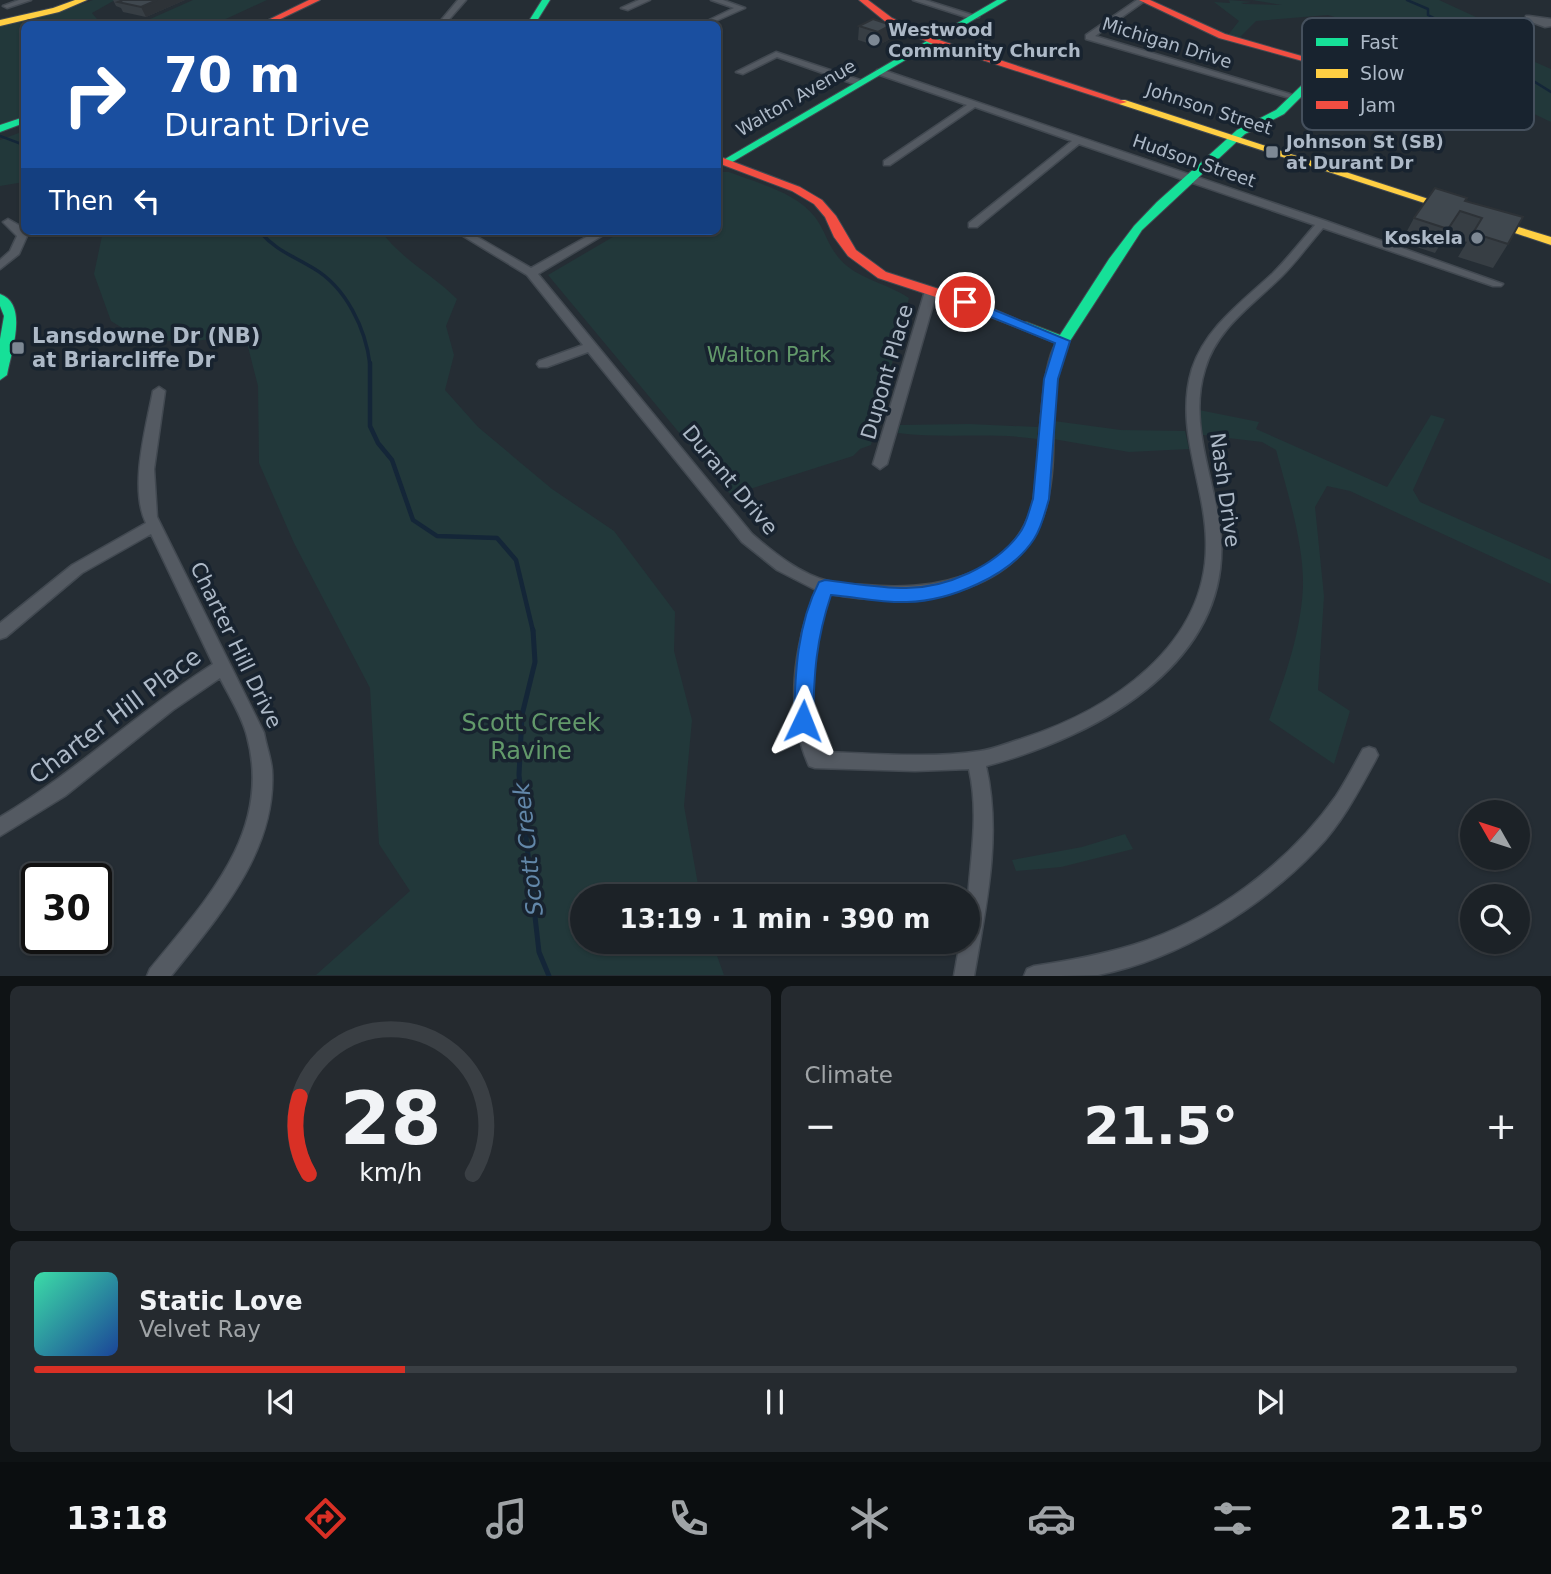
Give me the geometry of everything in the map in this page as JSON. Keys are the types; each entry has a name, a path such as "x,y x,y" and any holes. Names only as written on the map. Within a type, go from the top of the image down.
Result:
{"street":[{"path":"7,6 27,0"},
{"path":"0,23 49,12 83,0"},
{"path":"270,21 316,0"},
{"path":"444,21 462,0"},
{"path":"533,21 545,0"},
{"path":"625,8 646,0"},
{"path":"711,21 741,8 715,0"},
{"name":"Johnson Street","path":"863,0 889,20 936,39 1474,211 1551,232"},
{"name":"Johnson Street","path":"876,0 900,19 936,39"},
{"path":"917,0 975,17"},
{"name":"Walton Avenue","path":"721,161 1003,0"},
{"path":"1143,0 1159,5 1194,26 1213,33 1302,58"},
{"name":"Michigan Drive","path":"1143,0 1089,37 1296,97"},
{"path":"740,72 776,54 860,83"},
{"name":"Hudson Street","path":"880,72 1497,284"},
{"name":"Durant Drive","path":"467,235 531,273 747,538 773,560 825,587 886,594 930,593 978,577 1002,564 1027,536 1041,499 1051,379 1063,341 1095,288 1138,228 1237,135 1274,116 1302,91"},
{"path":"887,163 974,104"},
{"path":"0,128 21,121"},
{"path":"973,225 1072,147 1077,139"},
{"path":"721,162 808,196 830,216 840,237 860,261 898,282 931,291 1063,341"},
{"name":"Johnson Street","path":"1474,211 1551,241"},
{"path":"8,222 21,234"},
{"name":"Nash Drive","path":"825,587 810,633 805,672 803,721 815,760 976,760 1054,738 1083,725 1133,694 1159,670 1181,642 1208,591 1214,566 1210,507 1193,405 1198,368 1212,343 1244,303 1280,273 1322,223"},
{"path":"0,266 15,251 21,235"},
{"path":"531,273 598,235"},
{"name":"Dupont Place","path":"880,464 931,291"},
{"path":"0,298 8,307 11,316 0,374"},
{"path":"543,364 593,346"},
{"name":"Charter Hill Drive","path":"157,975 231,881 248,850 262,806 264,780 262,754 224,666 153,526 146,496 159,391"},
{"path":"0,632 76,569 153,526"},
{"name":"Charter Hill Place","path":"0,827 80,776 183,692 224,666"},
{"path":"1034,975 1098,966 1141,953 1198,927 1247,896 1283,870 1310,843 1357,780 1369,755"},
{"path":"964,975 979,880 984,809 976,760"}],"green space":[{"path":"93,0 115,0 92,13 99,21 21,21 21,117 0,124 0,25 47,16"},
{"path":"193,0 267,0 222,21 142,21"},
{"path":"1229,0 1252,2 1241,3 1244,4 1282,5 1252,0 1439,0 1478,18 1338,18 1328,15 1256,21 1239,38 1228,35 1239,21 1214,2 1230,3"},
{"path":"1534,62 1551,69 1551,122 1534,114"},
{"path":"21,132 21,182 0,186 0,140"},
{"name":"Walton Park","path":"729,172 764,184 797,201 815,217 832,248 847,266 909,298 871,445 860,449 853,456 731,495 548,275 616,235 721,235 721,173"},
{"name":"Scott Creek Ravine","path":"102,235 384,235 408,259 457,299 446,326 454,355 445,390 478,427 552,489 614,531 675,612 674,651 692,720 684,806 698,884 570,884 570,954 716,954 724,975 316,975 410,891 379,844 370,688 294,543 259,463 258,386 245,335 186,342 140,339 111,321 94,274"},
{"path":"1199,410 1259,422 1256,429 1387,487 1431,415 1445,419 1413,490 1420,502 1551,560 1551,584 1350,491 1327,486 1315,507 1324,596 1318,690 1350,711 1334,764 1269,720 1296,638 1303,586 1298,535 1276,450 1262,442 1203,435"},
{"path":"1054,421 1121,430 1185,431 1189,449 1129,452 1053,439"},
{"path":"900,425 1038,427 1037,439 898,433"},
{"path":"1125,834 1133,849 1061,867 1016,871 1012,860 1082,847"}],"building":[{"path":"157,0 141,7 118,2"},
{"path":"873,19 891,25 878,32 859,26"},
{"path":"1435,188 1467,198 1465,201 1523,217 1508,244 1473,233 1482,218 1460,211 1448,229 1414,218"}],"waterway":[{"path":"1407,0 1428,9 1428,15 1434,18"},
{"path":"1534,81 1551,92"},
{"name":"Scott Creek","path":"0,136 21,144"},
{"name":"Scott Creek","path":"263,235 278,248 325,276 335,286 359,323 370,365"},
{"name":"Scott Creek","path":"370,365 370,426 378,443 392,460 413,520 437,536 497,538 516,560 533,631"},
{"name":"Scott Creek","path":"533,630 535,662 522,715 519,775 539,952 549,976"}],"traffic: fast":[{"path":"533,21 546,0"},
{"path":"725,162 1003,0"},
{"path":"1026,326 1063,341 1138,228 1241,132 1280,112 1302,90"},
{"path":"0,129 21,121"},
{"path":"0,298 8,307 11,316 0,375"}],"traffic: slow":[{"path":"0,23 56,10 83,0"},
{"path":"1122,102 1450,208"},
{"path":"1492,222 1551,241"}],"traffic: jam":[{"path":"270,21 316,0"},
{"path":"863,0 889,20 933,41 1122,102"},
{"path":"1143,0 1222,36 1302,58"},
{"path":"721,160 796,189 818,202 830,216 840,237 852,253 882,275 965,302 1026,326"}],"place":[{"name":"Westwood Community Church","path":"874,40"},
{"name":"Johnson St (SB) at Durant Dr","path":"1272,152"},
{"name":"Koskela","path":"1477,238"},
{"name":"Lansdowne Dr (NB) at Briarcliffe Dr","path":"18,348"}],"route":[{"path":"803,721 810,633 825,587 908,595 930,593 955,586 1002,564 1027,536 1035,518 1041,499 1051,379 1063,341 1047,337 965,302"}]}
